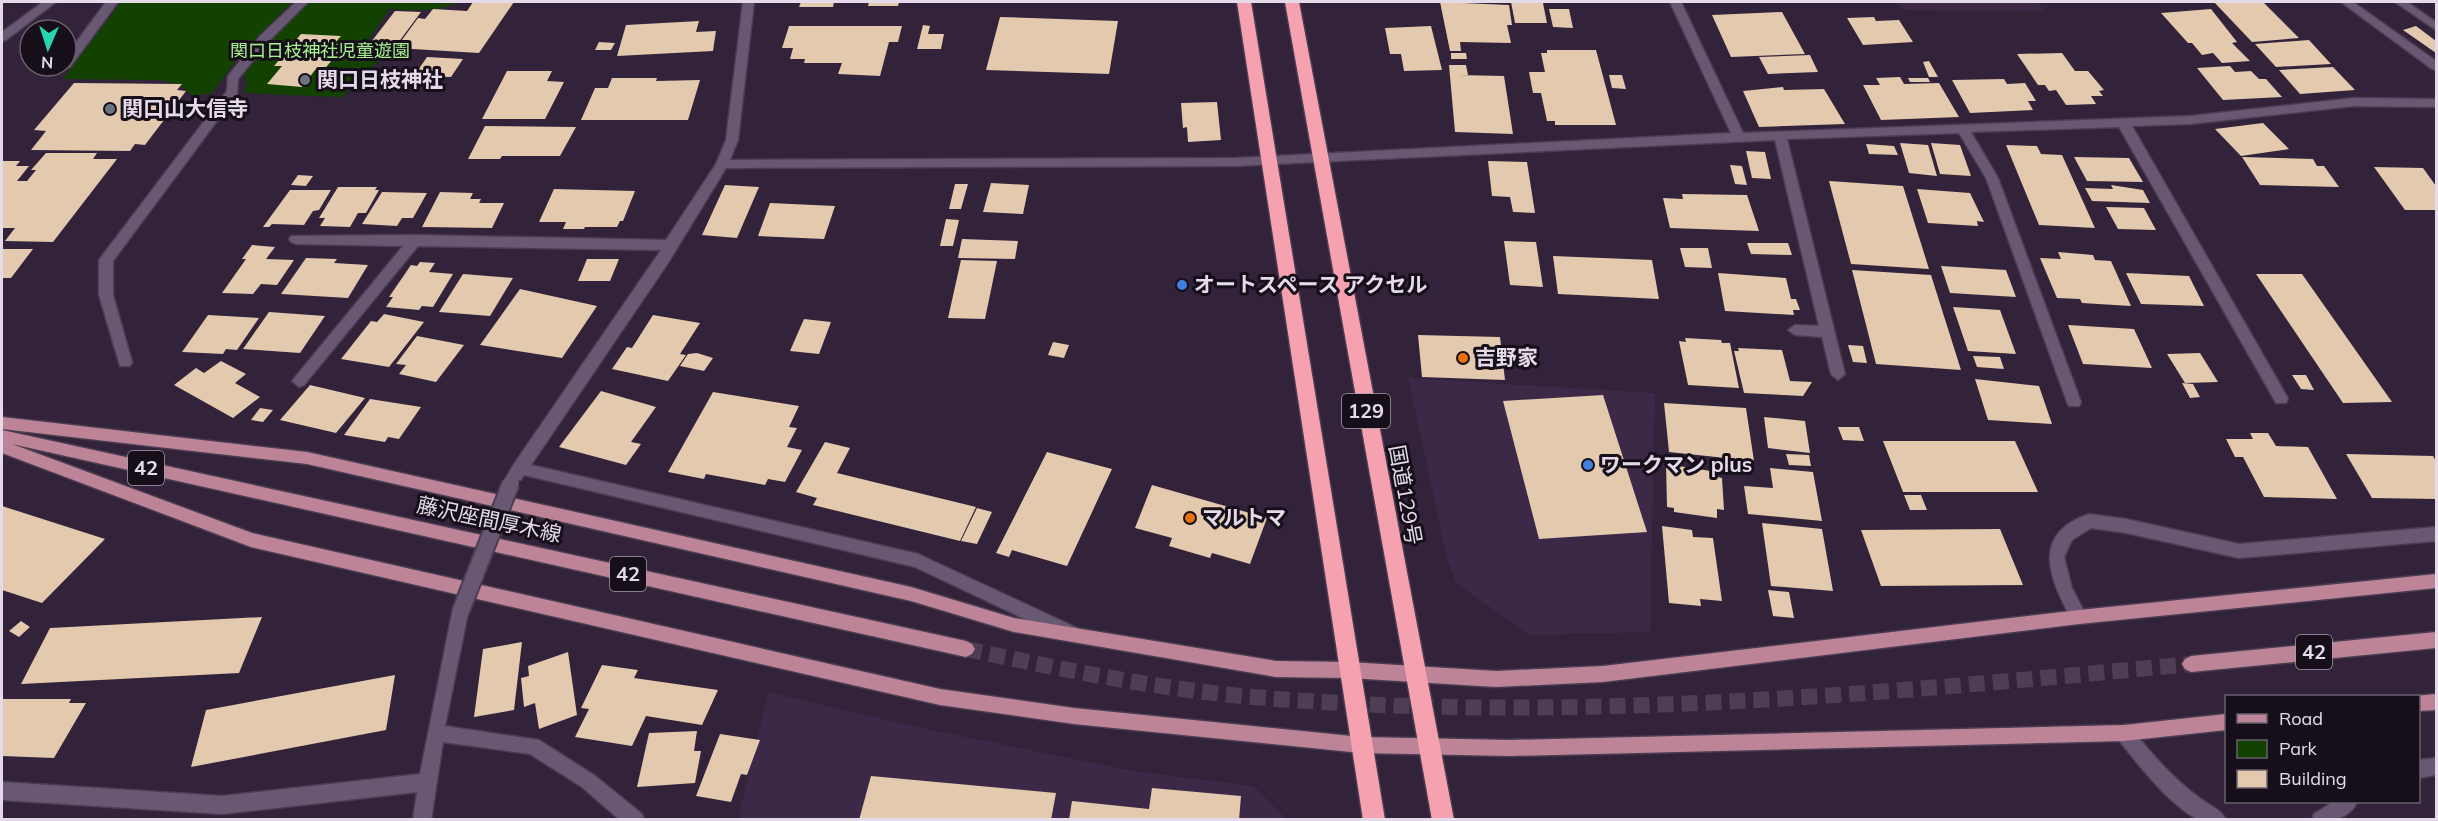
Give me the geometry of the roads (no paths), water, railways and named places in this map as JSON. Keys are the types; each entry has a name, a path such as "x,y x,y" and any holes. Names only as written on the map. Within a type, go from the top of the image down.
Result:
{"highway":[{"name":"129","path":"1245,2 1374,819"},
{"name":"国道129号","path":"1292,2 1443,819"}],"main road":[{"path":"2,423 307,458 910,594 1014,626 1265,668 1496,678 1603,674 2079,617 2436,581"},
{"name":"藤沢座間厚木線","path":"2,436 966,649"},
{"path":"2,447 251,540 940,698 1074,716 1361,745 1509,748 2124,733 2225,722"},
{"name":"42","path":"2191,664 2436,640"},
{"path":"2420,703 2436,702"}],"street":[{"path":"2,38 50,2"},
{"path":"78,48 112,2"},
{"path":"125,362 106,295 106,260 232,91 232,79 264,39 302,2"},
{"path":"422,819 435,733 460,613 511,483 519,468 663,260 670,245 722,164 732,140 748,2"},
{"path":"1675,2 1739,136"},
{"path":"2346,2 2436,66"},
{"path":"2400,2 2436,27"},
{"path":"722,164 1236,162 1739,136 2190,120 2354,102 2436,103"},
{"path":"2123,122 2281,399"},
{"path":"1962,128 1992,178 2074,402"},
{"path":"1780,135 1838,374"},
{"path":"296,239 670,245"},
{"path":"300,381 415,240"},
{"path":"1795,330 1828,332"},
{"path":"519,468 918,561 1080,637"},
{"path":"2079,617 2064,589 2056,557 2066,535 2089,521 2126,526 2239,551 2436,534"},
{"path":"435,733 532,746 588,781 635,819"},
{"path":"2124,733 2149,766 2189,804 2217,819"},
{"path":"2420,769 2436,767"},
{"path":"2,790 222,805 428,782"},
{"path":"2321,819 2345,803"}],"tunnel":[{"path":"966,649 1109,678 1181,689 1253,697 1370,705 1488,707 1605,706 1840,695 2191,664"}],"place":[{"name":"関口日枝神社","path":"305,80"},
{"name":"関口山大信寺","path":"110,109"},
{"name":"オートスペース アクセル","path":"1182,285"},
{"name":"吉野家","path":"1463,358"},
{"name":"ワークマン plus","path":"1588,465"},
{"name":"マルトマ","path":"1190,518"}],"park label":[{"name":"関口日枝神社児童遊園","path":"320,51"}]}
